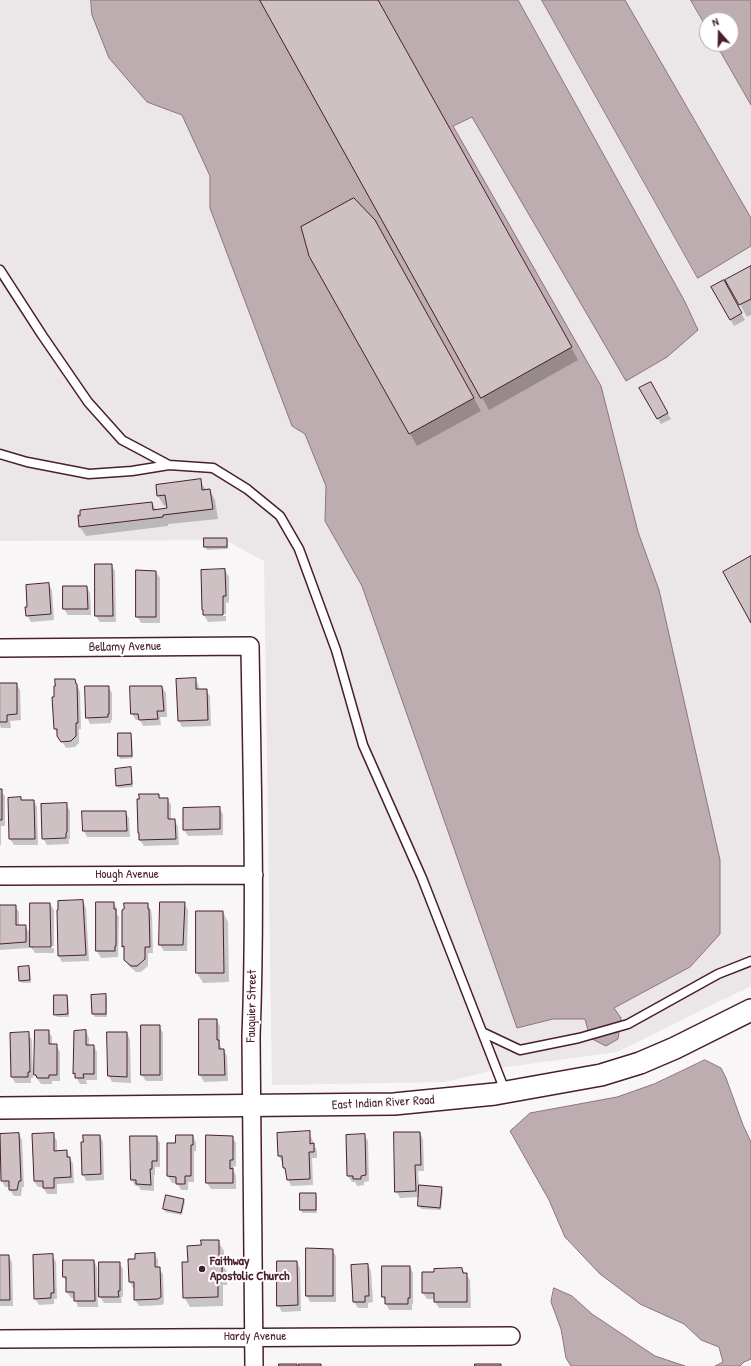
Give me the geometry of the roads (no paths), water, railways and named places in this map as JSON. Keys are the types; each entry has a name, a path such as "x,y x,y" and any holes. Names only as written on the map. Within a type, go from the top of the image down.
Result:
{"street":[{"name":"Bellamy Avenue","path":"0,648 250,646"},
{"name":"Fauquier Street","path":"250,646 254,875 251,1037 254,1366"},
{"name":"Hough Avenue","path":"0,876 254,875"},
{"name":"East Indian River Road","path":"0,1108 394,1104 506,1092 601,1075 640,1063 675,1048 751,1010"},
{"name":"Hardy Avenue","path":"0,1339 511,1336"}],"lane":[{"path":"0,270 88,402 122,440 169,465"},
{"path":"0,454 27,462 89,474 132,471 169,465 213,468 247,489 280,516 299,549 336,650 363,745 422,878 506,1092"},
{"path":"482,1032 520,1050 579,1038 628,1024 718,974 751,961"}],"place":[{"name":"Faithway Apostolic Church","path":"202,1269"}]}
